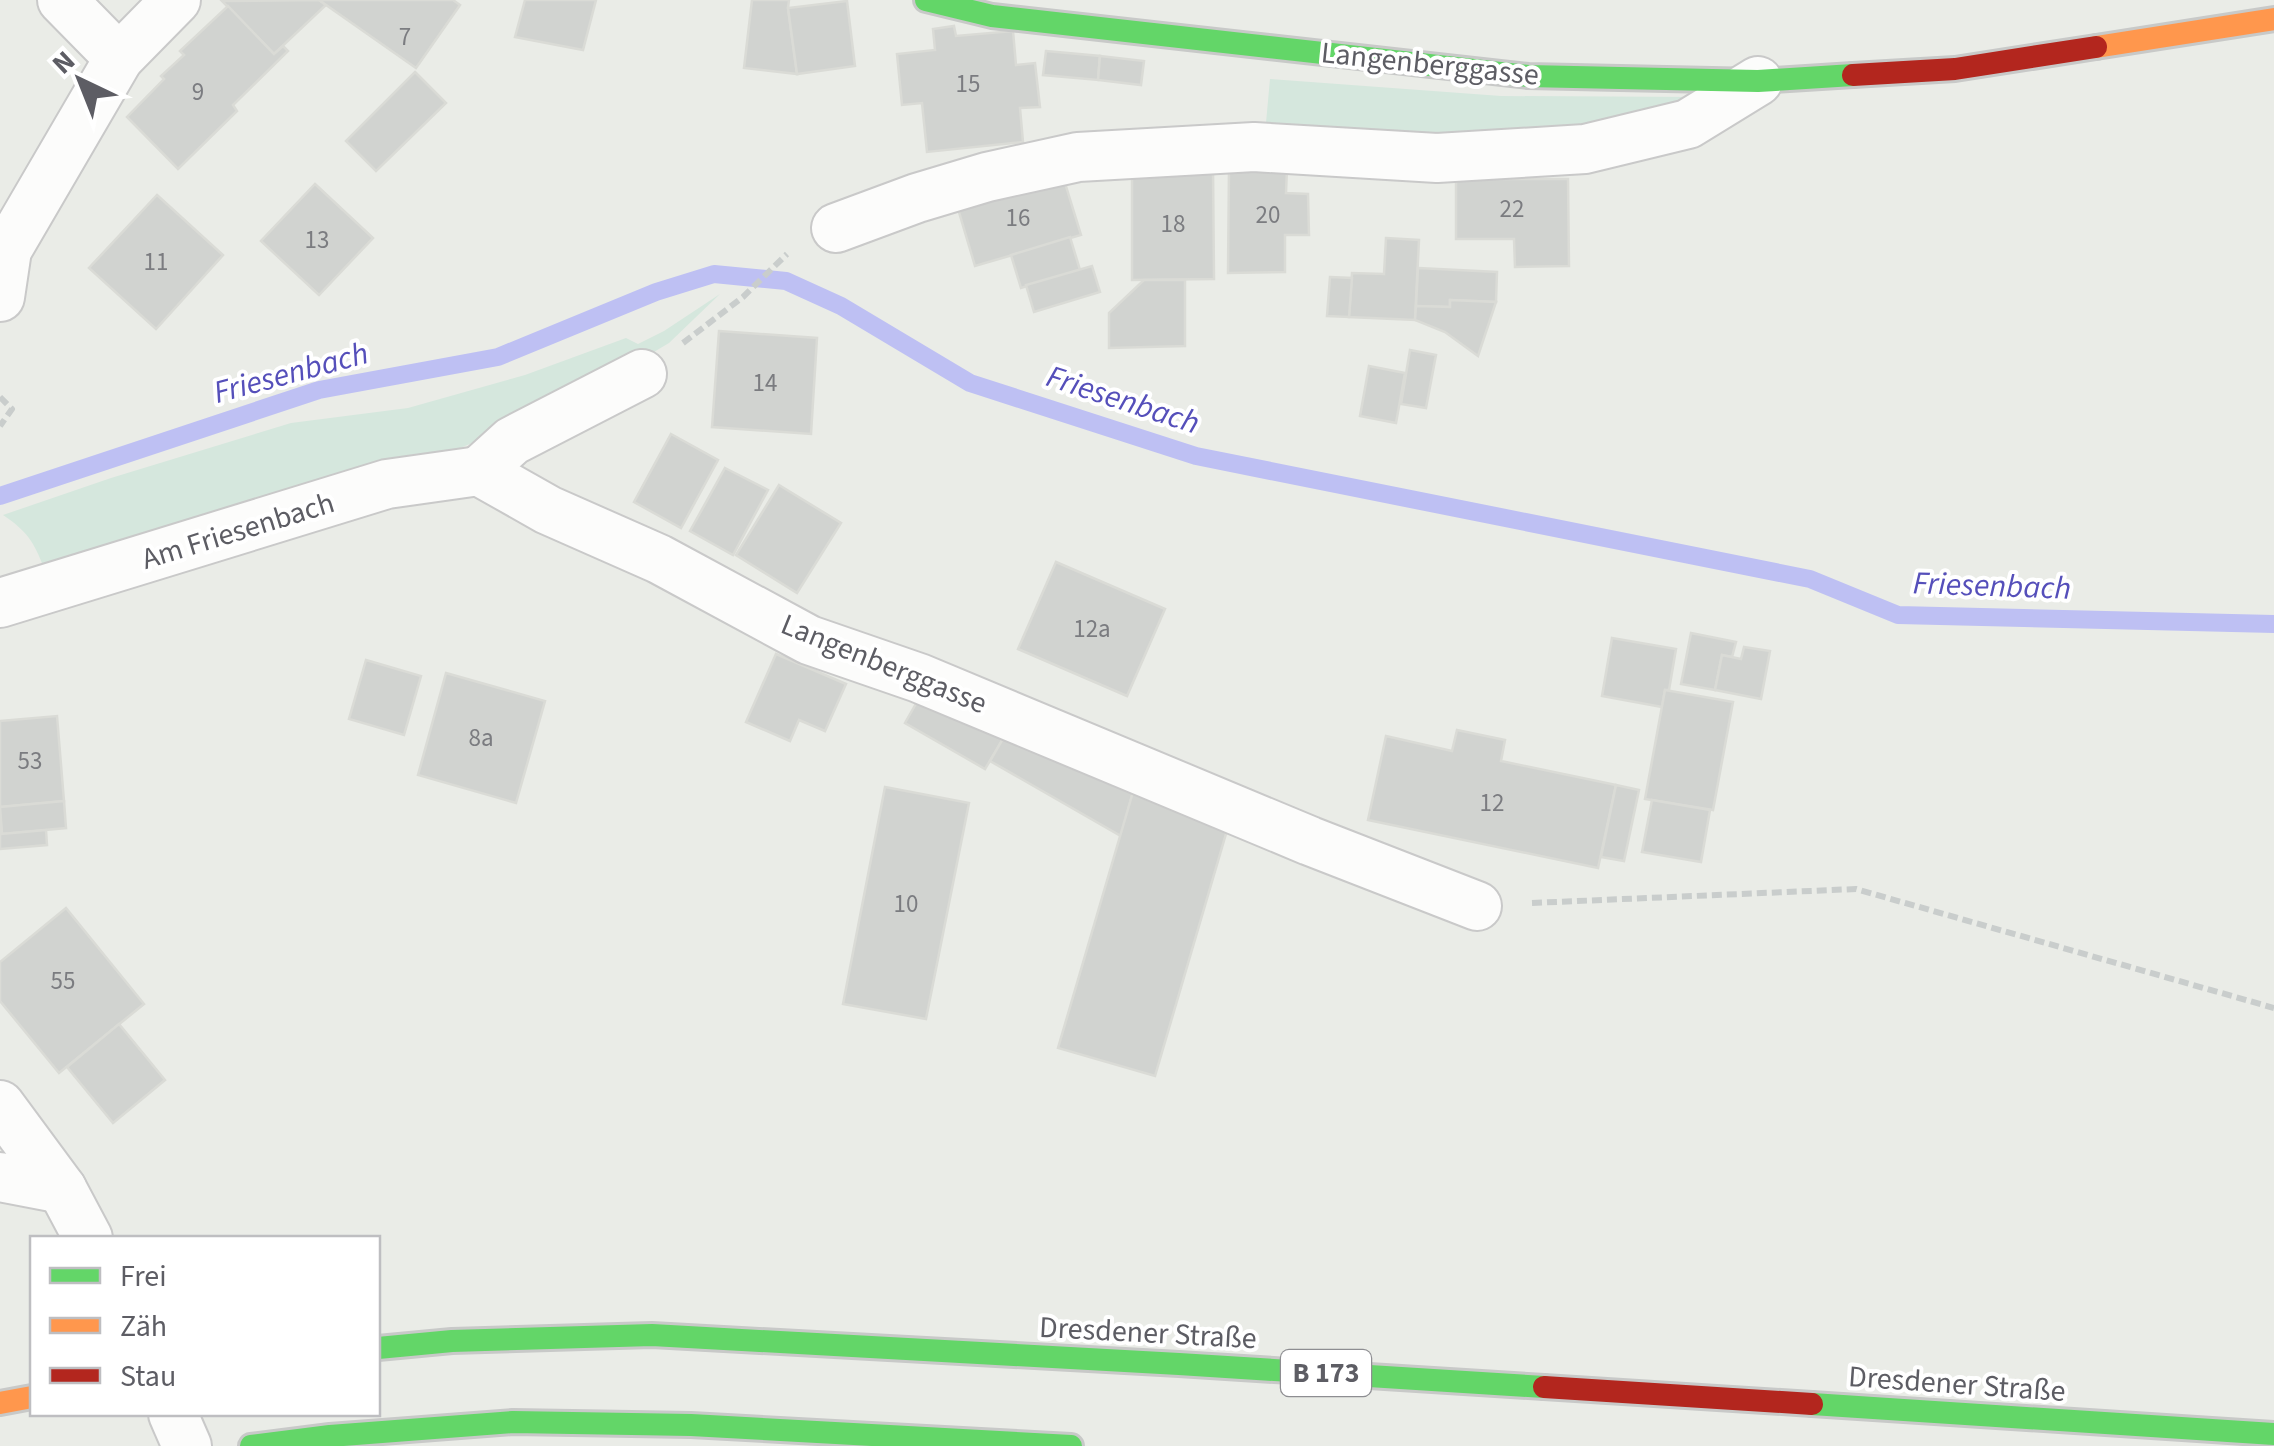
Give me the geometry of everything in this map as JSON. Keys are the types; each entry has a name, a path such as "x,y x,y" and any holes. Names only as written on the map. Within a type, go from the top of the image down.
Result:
{"main road":[{"name":"Langenberggasse","path":"926,0 992,16 1528,76 1758,82 1955,69 2274,18"},
{"name":"Dresdener Straße","path":"380,1348 452,1341 652,1336 1180,1364 2274,1434"},
{"path":"0,1403 30,1397"},
{"path":"251,1446 513,1422 691,1425 1071,1446"}],"street":[{"path":"62,0 118,58"},
{"path":"0,297 7,250 118,58 176,0"},
{"name":"Langenberggasse","path":"816,237 916,198 1078,156 1254,147 1437,158 1585,149 1688,124 1758,82"},
{"path":"479,471 512,442 642,374"},
{"name":"Langenberggasse","path":"479,471 548,510 659,558 809,640 938,685 1476,906"},
{"name":"Am Friesenbach","path":"0,604 387,484 479,471"},
{"path":"0,1105 62,1189 87,1236"},
{"path":"0,1177 62,1189"},
{"path":"175,1416 187,1446"}],"path":[{"path":"642,374 816,237"},
{"path":"0,398 12,409 0,426"},
{"path":"1476,906 1856,889 2274,1008"}],"green space":[{"path":"1270,79 1501,96 1699,97 1547,139 1265,134"},
{"path":"720,294 669,343 637,362 533,418 443,455 44,568 29,538 3,515 291,423 408,408 525,375 626,338 638,344"}],"building":[{"path":"319,0 326,5 274,54 222,1"},
{"path":"319,0 453,0 460,5 416,68"},
{"path":"525,0 596,0 583,50 515,37"},
{"path":"752,0 789,0 797,74 744,68"},
{"path":"847,1 855,66 797,74 788,8"},
{"path":"228,6 274,54 283,46 288,51 233,105 237,111 178,169 127,117 184,55 180,51"},
{"path":"954,26 956,36 1013,31 1016,65 1035,63 1040,107 1020,108 1023,142 927,152 922,103 902,105 897,54 935,50 933,29"},
{"path":"1046,51 1100,56 1098,80 1043,75"},
{"path":"1100,56 1144,61 1141,85 1098,80"},
{"path":"415,72 446,103 376,171 346,141"},
{"path":"1213,168 1214,279 1132,280 1132,169"},
{"path":"1229,168 1287,168 1286,193 1308,194 1309,235 1285,235 1285,272 1228,273"},
{"path":"1061,170 1081,235 975,266 956,202"},
{"path":"1456,179 1568,179 1569,266 1515,267 1514,239 1456,239"},
{"path":"315,184 373,238 319,295 261,241"},
{"path":"157,195 223,255 156,329 89,268"},
{"path":"1070,237 1080,270 1021,288 1011,255"},
{"path":"1386,238 1419,240 1415,320 1349,317 1352,273 1384,274"},
{"path":"1092,266 1100,292 1034,312 1026,285"},
{"path":"1418,268 1497,272 1496,302 1450,300 1450,307 1416,306"},
{"path":"1330,277 1352,278 1349,317 1327,316"},
{"path":"1144,280 1185,280 1185,346 1109,348 1109,313"},
{"path":"1450,300 1496,302 1478,356 1445,332 1415,320 1416,306 1450,307"},
{"path":"719,331 817,338 811,434 712,427"},
{"path":"1410,350 1436,355 1426,408 1401,404"},
{"path":"1369,366 1405,373 1396,423 1360,416"},
{"path":"671,434 718,460 681,528 634,502"},
{"path":"725,468 768,490 733,555 690,531"},
{"path":"779,485 841,523 797,593 736,555"},
{"path":"1056,562 1165,609 1127,696 1018,649"},
{"path":"1691,633 1736,642 1732,657 1722,655 1715,690 1681,684"},
{"path":"1612,638 1676,649 1662,707 1602,696"},
{"path":"1744,647 1770,651 1761,699 1715,690 1722,655 1741,659"},
{"path":"776,654 846,684 825,731 799,720 790,741 746,722"},
{"path":"366,660 421,676 404,735 349,719"},
{"path":"446,673 545,701 516,803 418,775"},
{"path":"925,688 1006,734 985,769 905,723"},
{"path":"1665,690 1733,702 1713,810 1645,799"},
{"path":"57,716 64,801 0,807 0,721"},
{"path":"1012,723 1133,792 1121,836 990,761"},
{"path":"1457,730 1505,740 1501,761 1616,785 1598,868 1368,820 1386,736 1452,751"},
{"path":"1616,785 1639,790 1624,861 1601,857"},
{"path":"885,787 969,803 926,1019 843,1004"},
{"path":"1133,792 1230,820 1155,1076 1058,1048"},
{"path":"1652,800 1710,810 1701,862 1642,852"},
{"path":"64,801 66,828 2,834 0,807"},
{"path":"0,816 2,834 46,830 47,845 0,849"},
{"path":"66,908 144,1004 59,1073 0,1001 0,962"},
{"path":"119,1024 165,1080 113,1123 67,1067"}],"waterway":[{"name":"Friesenbach","path":"0,496 319,390 498,357 656,292 714,274 786,281 841,306 970,383 1196,456 1810,579 1898,615 2274,624"}],"traffic: fast":[{"path":"926,0 992,16 1528,76 1758,81 1853,75"},
{"path":"380,1348 452,1341 652,1335 1544,1387"},
{"path":"1812,1404 2274,1434"},
{"path":"251,1446 513,1422 691,1425 1071,1446"}],"traffic: slow":[{"path":"2096,47 2274,19"},
{"path":"0,1403 30,1397"}],"traffic: jam":[{"path":"1853,75 1955,69 2096,47"},
{"path":"1544,1387 1812,1404"}]}
